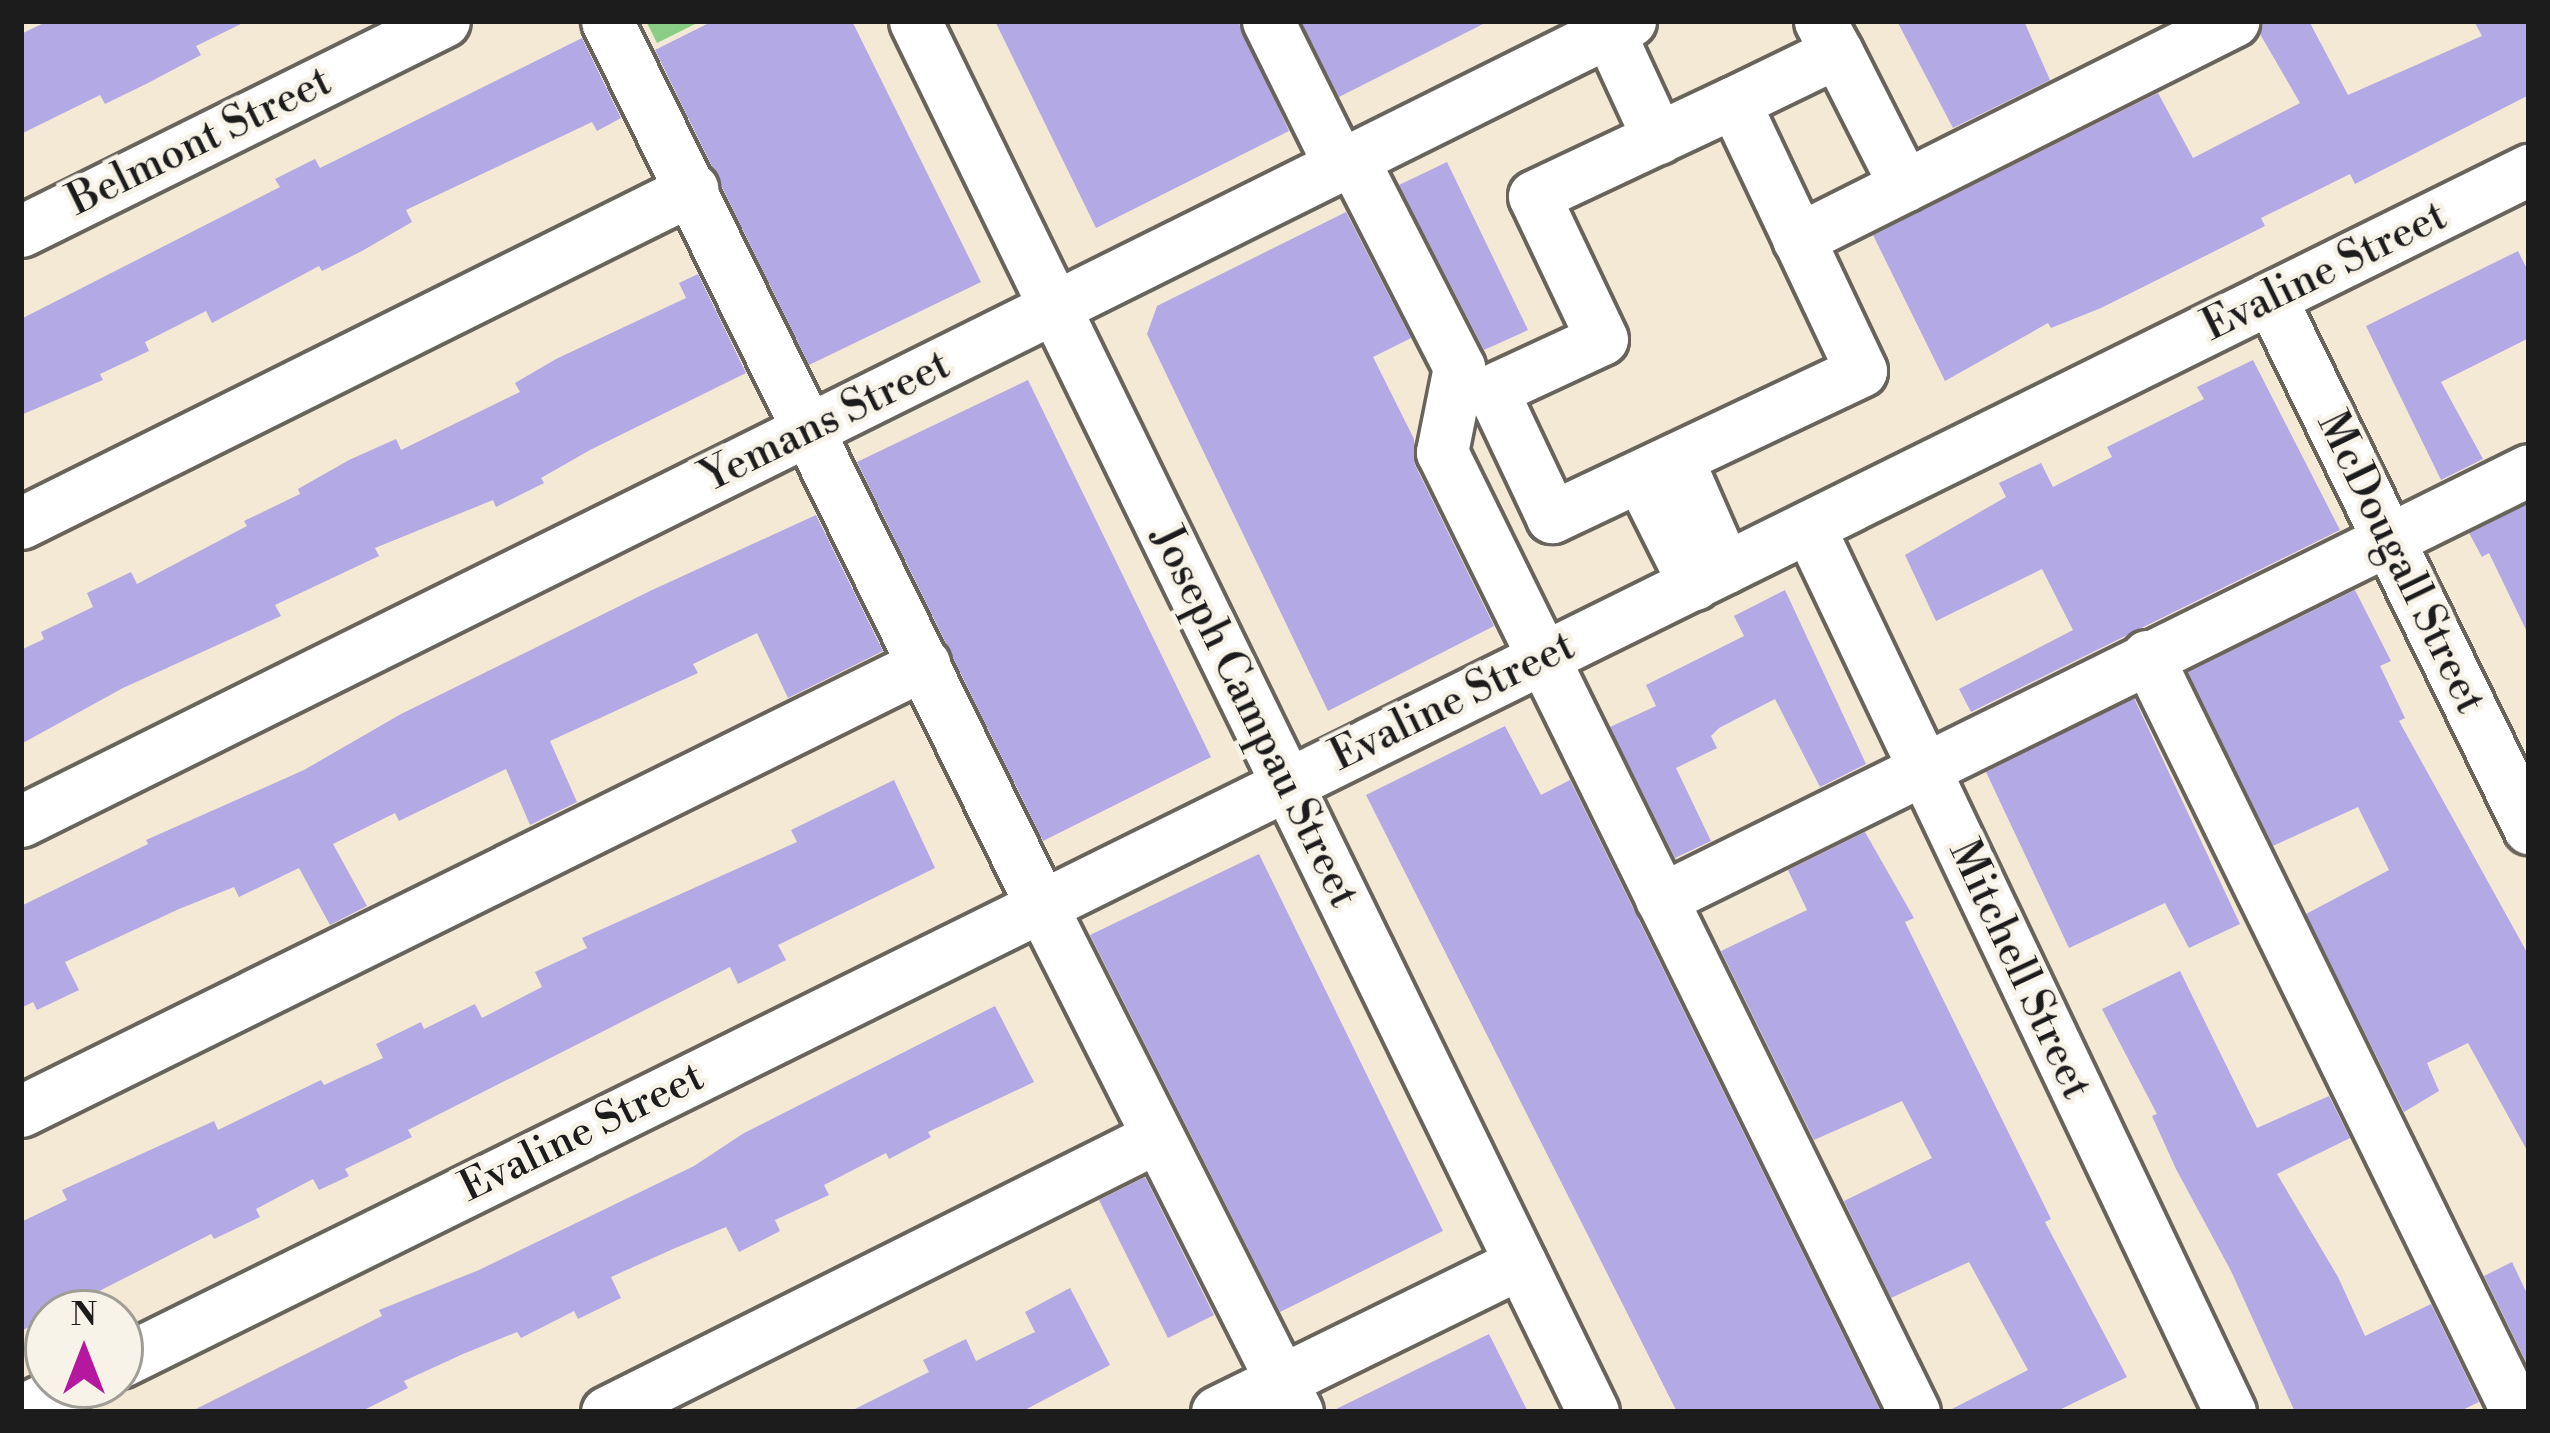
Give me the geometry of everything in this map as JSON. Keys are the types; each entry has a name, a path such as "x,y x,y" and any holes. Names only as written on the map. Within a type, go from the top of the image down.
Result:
{"street":[{"name":"Belmont Street","path":"21,231 444,21"},
{"path":"608,21 1041,905 1289,1396"},
{"name":"Joseph Campau Street","path":"915,21 1593,1412"},
{"path":"1268,21 1552,517 1861,371 1734,102"},
{"path":"1798,239 2234,21"},
{"path":"1606,33 1642,145"},
{"name":"Yemans Street","path":"21,821 1606,33"},
{"path":"1905,186 1828,36 1734,102 1534,196 1602,339 1476,379 1442,452 1914,1412"},
{"name":"Evaline Street","path":"144,1350 2529,170"},
{"path":"21,523 692,189"},
{"name":"McDougall Street","path":"2271,298 2529,827"},
{"path":"1658,467 1710,576"},
{"path":"1661,899 2529,470"},
{"name":"Mitchell Street","path":"1809,527 2230,1412"},
{"path":"2147,656 2517,1412"},
{"path":"21,1112 924,664"},
{"path":"607,1412 1157,1137"},
{"path":"1217,1412 1289,1396 1520,1263"}],"green space":[{"path":"646,21 701,21 657,43"}],"building":[{"path":"48,21 247,21 196,46 201,55 148,83 105,104 100,95 21,134 21,34"},
{"path":"713,21 852,21 981,282 809,365 655,50"},
{"path":"995,21 1238,21 1289,131 1096,228"},
{"path":"1301,21 1489,21 1339,97"},
{"path":"1897,21 2024,21 2050,80 1953,128"},
{"path":"2264,21 2309,21 2348,95 2482,36 2474,21 2529,21 2529,95 2355,184 2350,174 2261,218 2265,226 2101,308 2051,328 2048,323 1945,381 1873,235 2158,93 2193,158 2300,103 2260,34"},
{"path":"582,38 621,118 597,131 592,122 406,210 412,222 362,251 322,271 319,266 212,323 206,311 145,342 149,351 100,374 103,380 21,415 21,319 280,187 275,179 315,159 320,168"},
{"path":"1447,162 1528,330 1484,350 1399,185"},
{"path":"1346,212 1411,338 1373,357 1414,439 1415,465 1494,626 1328,711 1147,334 1157,306"},
{"path":"2518,251 2529,273 2529,338 2441,382 2483,459 2441,480 2366,326"},
{"path":"698,274 746,373 590,450 541,478 544,483 496,507 493,500 375,548 379,556 275,605 281,616 123,688 21,744 21,650 44,639 41,632 93,607 87,593 131,572 137,584 247,526 244,521 300,494 298,489 349,460 396,439 401,450 520,392 515,383 556,359 686,298 679,283"},
{"path":"2253,360 2340,530 1971,712 1959,689 2073,630 2042,569 1936,621 1905,555 2006,497 1999,483 2041,463 2053,487 2112,457 2107,447 2204,399 2197,387"},
{"path":"1028,380 1211,757 1043,841 857,462"},
{"path":"2529,503 2529,636 2489,553 2482,557 2469,533"},
{"path":"816,515 883,651 788,698 757,633 693,664 698,673 550,741 577,802 530,825 506,769 399,821 395,813 333,844 367,906 330,925 299,868 239,897 234,887 179,909 65,962 79,990 37,1010 33,1002 21,1008 21,906 148,844 146,840 304,770 401,714 650,591"},
{"path":"1785,590 1866,764 1820,787 1775,699 1719,728 1711,736 1717,748 1676,768 1711,841 1675,858 1610,727 1656,706 1646,685 1744,636 1734,616"},
{"path":"2355,590 2391,661 2380,666 2405,718 2399,721 2529,956 2529,1154 2468,1043 2427,1063 2439,1091 2404,1112 2306,914 2389,870 2358,807 2273,846 2188,672"},
{"path":"2134,698 2240,924 2189,948 2165,903 2069,948 1986,772"},
{"path":"1505,726 1541,795 1570,780 1881,1412 1677,1412 1366,795"},
{"path":"894,780 935,868 778,945 786,960 738,984 730,967 408,1130 412,1137 345,1169 349,1176 319,1190 313,1179 256,1209 260,1217 214,1239 211,1234 103,1289 24,1289 21,1331 21,1222 67,1200 62,1190 214,1121 218,1130 321,1080 324,1085 383,1058 376,1044 421,1022 424,1029 475,1004 482,1018 542,987 535,972 587,948 582,938 797,842 791,830"},
{"path":"1865,832 1914,918 1905,922 2051,1219 2045,1222 2127,1377 2055,1412 1946,1412 2028,1370 1969,1262 1891,1298 1844,1201 1932,1158 1902,1101 1814,1140 1721,951 1807,910 1788,870"},
{"path":"1259,854 1443,1231 1280,1312 1090,935"},
{"path":"2180,971 2257,1128 2329,1096 2350,1138 2277,1174 2338,1277 2365,1336 2431,1304 2479,1402 2458,1412 2295,1412 2231,1271 2176,1169 2152,1116 2157,1114 2102,1009"},
{"path":"995,1006 1034,1082 928,1132 931,1137 889,1159 886,1153 824,1185 829,1195 775,1220 780,1231 739,1252 726,1227 673,1249 611,1277 621,1298 578,1319 574,1311 521,1338 517,1332 463,1354 404,1381 408,1388 360,1412 190,1412 382,1316 379,1310 479,1270 694,1166 744,1133"},
{"path":"1145,1177 1214,1315 1168,1338 1099,1200"},
{"path":"2512,1262 2529,1298 2529,1368 2484,1276"},
{"path":"1070,1288 1110,1365 1021,1412 849,1412 929,1372 923,1360 966,1339 976,1361 1035,1332 1025,1312"},
{"path":"1489,1334 1528,1412 1330,1412"}]}
